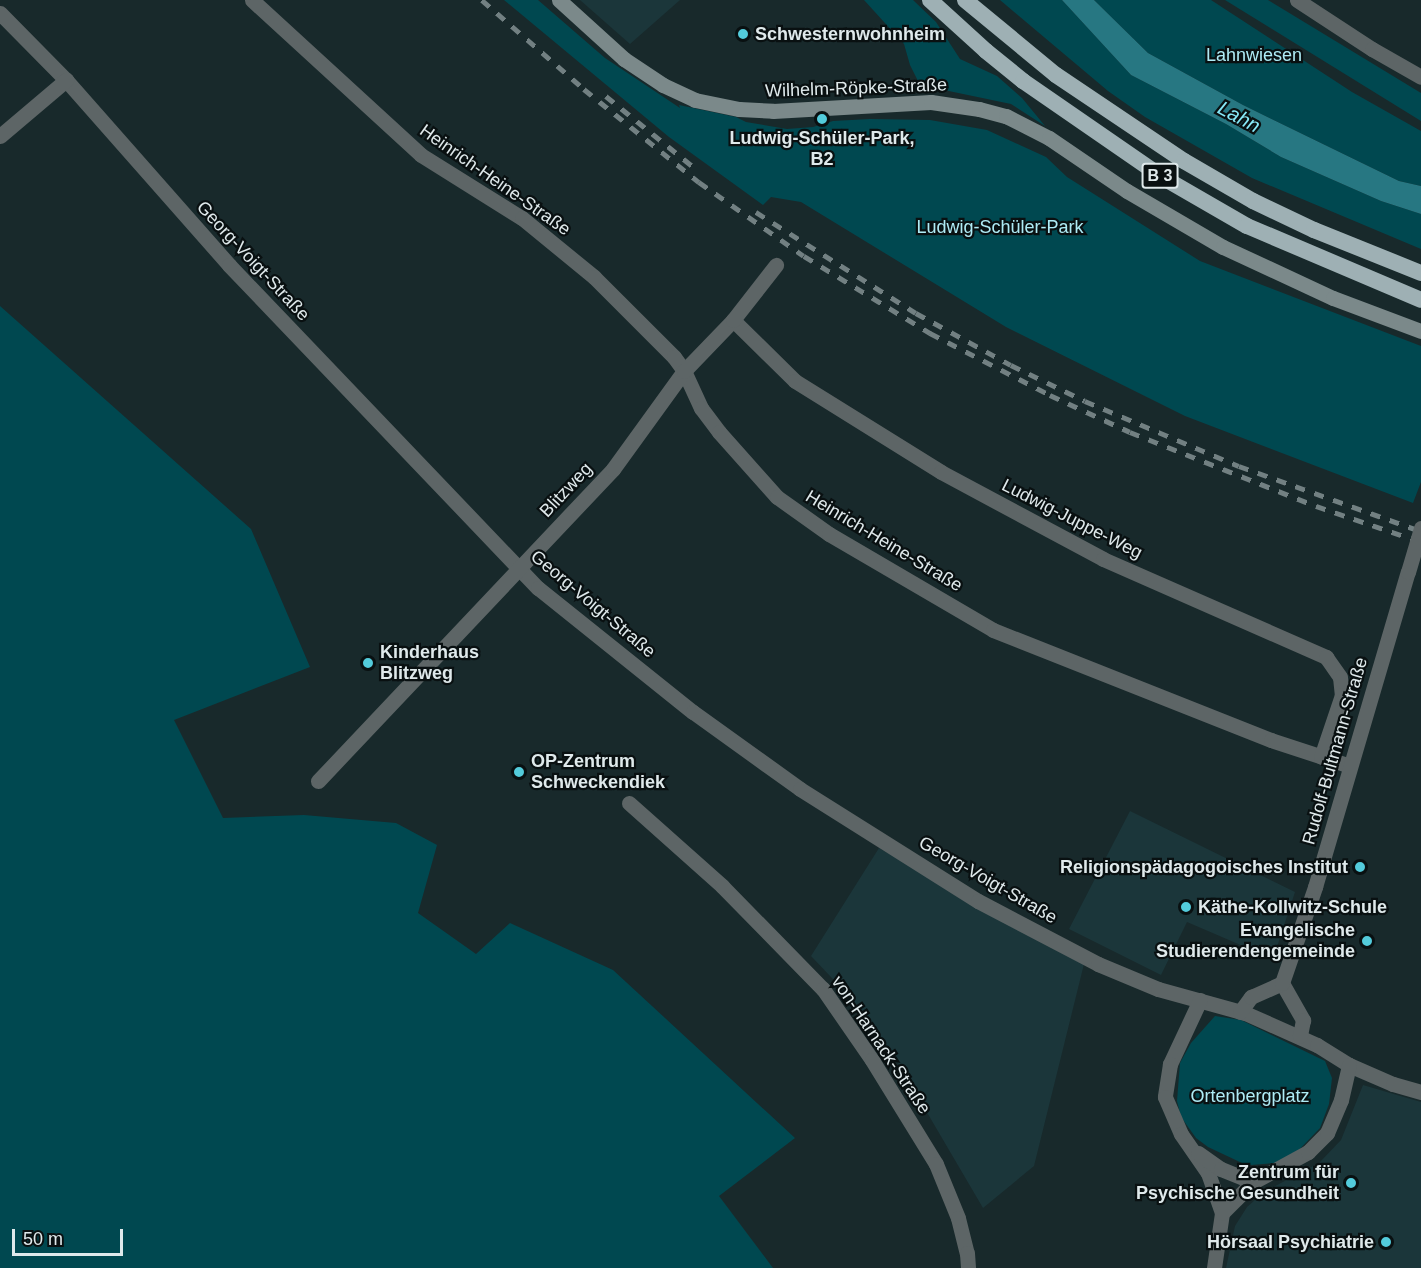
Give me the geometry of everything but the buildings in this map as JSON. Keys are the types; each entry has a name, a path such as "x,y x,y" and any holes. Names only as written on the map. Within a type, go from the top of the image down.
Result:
{"highway":[{"name":"B 3","path":"930,0 986,51 1031,87 1162,177 1247,226 1421,300"},
{"name":"B 3","path":"965,0 1056,75 1184,161 1253,201 1314,230 1421,273"}],"main road":[{"name":"Wilhelm-Röpke-Straße","path":"559,0 631,64 663,86 695,100 739,109 773,111 931,102 1006,116 1049,138 1127,191 1223,247 1333,298 1421,331"}],"street":[{"name":"Heinrich-Heine-Straße","path":"252,0 421,155 522,218 561,248 632,314 684,370 701,408 777,497 829,534 993,630 1271,740 1350,766"},
{"path":"1298,0 1372,49 1421,76"},
{"name":"Georg-Voigt-Straße","path":"0,13 66,80 221,256 538,588 693,712 800,789 978,901 1128,979 1200,1000"},
{"path":"0,136 66,80"},
{"name":"Blitzweg","path":"318,781 613,469 684,370 733,320 776,265"},
{"name":"Ludwig-Juppe-Weg","path":"733,320 795,381 941,472 1103,559 1326,657 1340,677 1342,695 1321,757"},
{"name":"Rudolf-Bultmann-Straße","path":"1282,983 1315,887 1421,528"},
{"name":"von-Harnack-Straße","path":"629,803 722,886 823,989 872,1060 936,1164 958,1218 967,1253 968,1268"},
{"path":"1240,1012 1251,997 1282,983 1303,1020 1300,1036"},
{"path":"1214,1268 1222,1213 1208,1173 1177,1128 1165,1097 1170,1064 1200,1000 1240,1012 1300,1036 1349,1065 1393,1084 1421,1092"},
{"path":"1222,1213 1253,1182 1308,1152 1327,1133 1341,1100 1349,1065"},
{"path":"1193,1150 1221,1169 1253,1182"}],"shaded area":[{"path":"580,0 680,0 630,44"},
{"name":"Käthe-Kollwitz-Schule","path":"1130,811 1295,892 1273,959 1187,922 1161,975 1069,929"},
{"path":"879,848 1084,964 1034,1166 983,1208 898,1063 849,996 811,956"},
{"name":"Zentrum für Psychische Gesundheit","path":"1363,1085 1421,1102 1421,1268 1226,1268 1235,1226 1247,1207 1264,1192 1319,1163 1341,1140"}],"green space":[{"name":"Ludwig-Schüler-Park","path":"504,0 538,0 605,58 680,108 679,105 736,117 746,122 787,129 813,127 833,121 870,119 930,120 987,130 1046,157 1067,177 1200,261 1421,346 1421,482 1413,503 1185,416 1006,327 801,202 771,197 763,205 669,137"},
{"path":"864,0 913,0 936,22 960,59 997,76 1022,98 1045,126 1011,104 920,85 910,65 904,44"},
{"path":"1000,0 1062,0 1131,75 1226,124 1281,157 1381,201 1421,214 1421,249 1252,178 1145,117 1108,91"},
{"name":"Lahnwiesen","path":"1094,0 1211,0 1352,92 1421,131 1421,186 1399,181 1243,105 1148,53"},
{"path":"1225,0 1268,0 1421,93 1421,121"},
{"path":"0,306 251,529 310,667 174,720 223,818 304,815 396,823 437,845 418,913 476,954 510,923 613,970 795,1138 719,1196 773,1268 0,1268"},
{"name":"Ortenbergplatz","path":"1215,1016 1241,1020 1325,1061 1332,1078 1329,1104 1320,1128 1295,1154 1274,1163 1251,1165 1242,1163 1208,1147 1196,1138 1181,1117 1177,1101 1180,1063 1191,1043"}],"water":[{"name":"Lahn","path":"1062,0 1094,0 1148,53 1243,105 1399,181 1421,186 1421,214 1381,201 1281,157 1226,124 1131,75"}],"railway":[{"path":"482,0 584,89 699,182 804,256 930,333 1050,395 1130,432 1316,506 1421,542"},
{"path":"606,96 695,168"},
{"path":"756,212 916,313 1011,365 1085,401 1239,466 1421,531"}],"place":[{"name":"Schwesternwohnheim","path":"743,34"},
{"name":"Ludwig-Schüler-Park, B2","path":"822,119"},
{"name":"Kinderhaus Blitzweg","path":"368,663"},
{"name":"OP-Zentrum Schweckendiek","path":"519,772"},
{"name":"Religionspädagogoisches Institut","path":"1360,867"},
{"name":"Käthe-Kollwitz-Schule","path":"1186,907"},
{"name":"Evangelische Studierendengemeinde","path":"1367,941"},
{"name":"Zentrum für Psychische Gesundheit","path":"1351,1183"},
{"name":"Hörsaal Psychiatrie","path":"1386,1242"}]}
